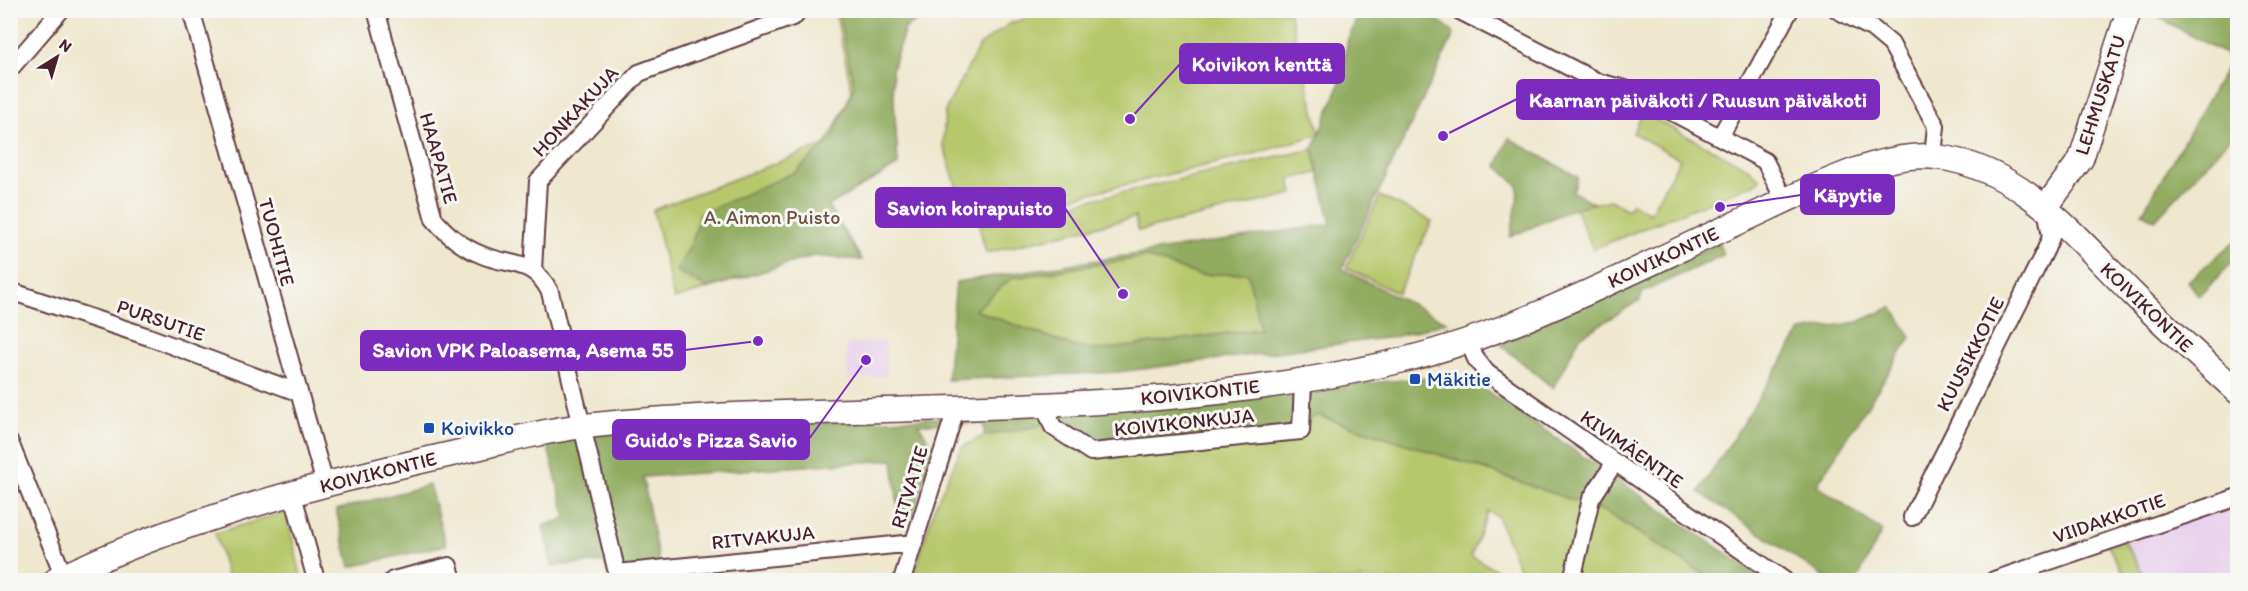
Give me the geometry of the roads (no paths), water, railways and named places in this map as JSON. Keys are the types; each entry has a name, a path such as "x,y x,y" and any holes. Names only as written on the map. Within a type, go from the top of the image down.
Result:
{"main road":[{"name":"LEHMUSKATU","path":"2046,207 2081,159 2129,10"},
{"name":"KOIVIKONTIE","path":"60,579 97,561 194,525 325,484 581,426 957,406 1044,405 1303,382 1397,361 1468,341 1602,285 1879,162 1933,156 1980,167 2010,182 2046,207 2139,301 2238,392"}],"street":[{"path":"10,69 61,10"},
{"name":"TUOHITIE","path":"191,10 297,392 325,484"},
{"name":"HAAPATIE","path":"376,10 434,219 446,233 463,246 484,256 517,263 533,270"},
{"path":"1458,10 1598,82 1632,91 1765,161 1785,202"},
{"path":"1720,137 1790,10"},
{"path":"1837,10 1874,29 1891,44 1936,126 1933,156"},
{"name":"HONKAKUJA","path":"533,270 538,181 639,73 795,16"},
{"name":"KUUSIKKOTIE","path":"1912,517 2046,249 2051,237 2046,207"},
{"path":"533,270 544,280 550,292 581,426"},
{"name":"PURSUTIE","path":"10,291 149,337 297,392"},
{"name":"KIVIMÄENTIE","path":"1468,341 1476,359 1487,373 1784,580"},
{"name":"KOIVIKONKUJA","path":"1044,405 1053,427 1090,452 1300,431 1303,382"},
{"name":"RITVATIE","path":"902,580 957,406"},
{"name":"RITVAKUJA","path":"581,426 593,466 617,573 914,543"},
{"path":"10,443 60,579"},
{"path":"1572,580 1591,499 1615,462"},
{"path":"293,495 316,580"},
{"name":"VIIDAKKOTIE","path":"1994,580 2238,497"},
{"path":"393,580 449,566 453,580"}],"place":[{"name":"Koivikon kenttä","path":"1130,119"},
{"name":"Kaarnan päiväkoti / Ruusun päiväkoti","path":"1443,136"},
{"name":"Käpytie","path":"1720,207"},
{"name":"Savion koirapuisto","path":"1123,294"},
{"name":"Savion VPK Paloasema, Asema 55","path":"758,341"},
{"name":"Guido's Pizza Savio","path":"866,360"},
{"name":"Mäkitie","path":"1415,379"},
{"name":"Koivikko","path":"429,428"}],"park label":[{"name":"A. Aimon Puisto","path":"772,217"}]}
